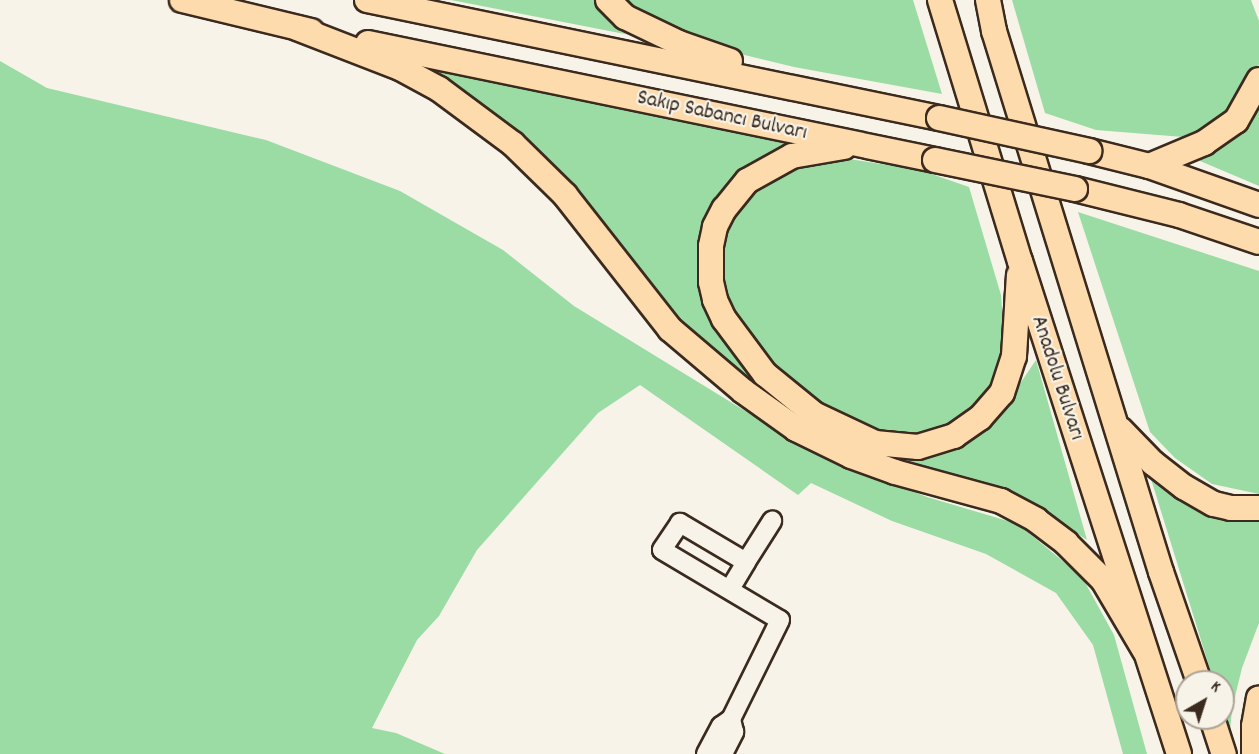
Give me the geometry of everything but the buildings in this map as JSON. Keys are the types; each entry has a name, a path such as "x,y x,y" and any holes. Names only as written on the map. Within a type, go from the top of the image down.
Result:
{"main road":[{"name":"Sakıp Sabancı Bulvarı","path":"182,0 297,28 1075,189 1179,215 1259,242"},
{"name":"Sakıp Sabancı Bulvarı","path":"367,0 820,92 1089,151 1149,166 1259,205"},
{"path":"608,0 625,17 679,43 820,92"},
{"name":"Anadolu Bulvarı","path":"988,0 994,31 1161,572 1195,670"},
{"path":"994,31 995,0"},
{"name":"Anadolu Bulvarı","path":"940,1 1020,261 1179,754"},
{"path":"297,28 400,68 439,89 513,144 565,195 670,329 743,391 796,429 850,456 895,472 1001,501 1036,520 1066,543 1103,580 1145,651"},
{"path":"1149,166 1204,143 1236,121 1259,81"},
{"path":"864,145 792,156 747,180 724,209 715,227 711,246 711,282 715,300 724,319 765,374 814,414 875,443 918,447 954,436 980,418 1002,393 1014,356 1020,261"},
{"path":"1117,426 1153,463 1184,487 1214,504 1231,508 1259,508"},
{"path":"1254,754 1254,726 1259,698"},
{"path":"1216,730 1224,754"}],"street":[{"path":"730,589 772,521"},
{"path":"706,754 721,726 731,719 780,620 662,550 680,523 746,562"},
{"path":"723,754 734,732 731,719"}],"green space":[{"path":"451,0 595,0 601,9 635,36"},
{"path":"620,0 913,0 942,94 794,67 691,42"},
{"path":"1012,0 1251,0 1259,21 1259,64 1249,88 1219,121 1183,137 1096,130 1045,113"},
{"path":"0,61 47,88 266,140 400,191 503,250 574,306 807,449 927,497 1018,524 1082,577 1114,635 1147,754 1123,754 1093,645 1056,593 986,554 892,521 811,483 798,495 640,385 598,413 477,550 439,616 417,640 372,728 396,733 445,754 0,754"},
{"path":"424,63 804,142 748,166 725,187 707,227 732,349 774,398 837,432 921,456 965,445 1004,407 1036,360 1087,540 1026,500 981,483 840,440 771,404 665,309 616,238 566,178 490,111"},
{"path":"1259,105 1259,186 1200,161 1203,151 1253,115"},
{"path":"849,159 920,170 969,187 1001,295 1006,360 979,411 939,431 895,437 849,424 804,396 735,320 722,267 728,227 753,194 786,169"},
{"path":"1078,212 1259,271 1259,494 1212,484 1175,458 1150,432"},
{"path":"1151,479 1195,508 1231,521 1259,520 1259,623 1242,668 1235,697 1235,670 1210,670"}]}
